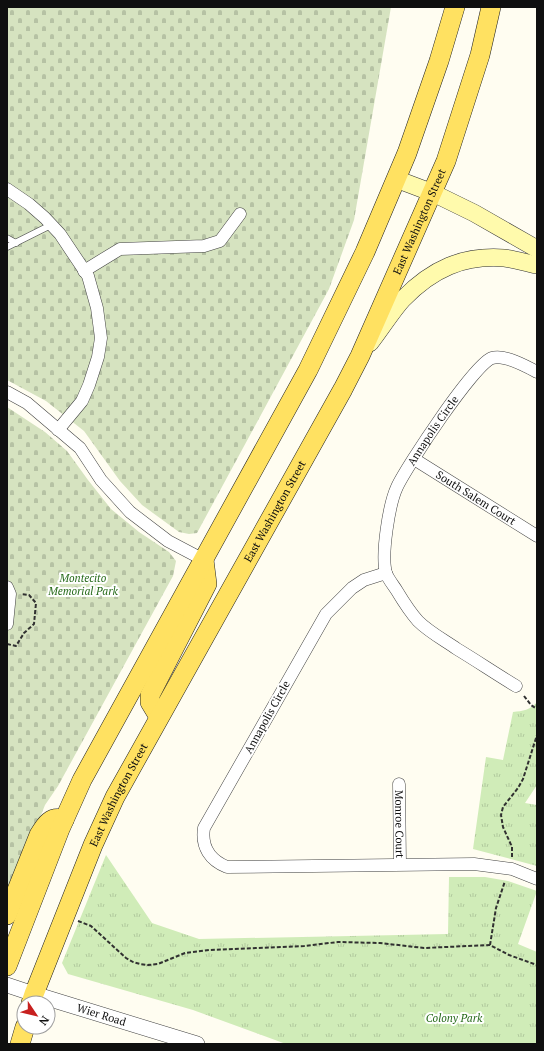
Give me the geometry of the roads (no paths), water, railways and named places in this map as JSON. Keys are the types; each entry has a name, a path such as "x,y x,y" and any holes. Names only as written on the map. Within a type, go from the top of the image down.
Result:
{"main road":[{"path":"7,966 64,820 82,780 308,370 365,252 407,153 439,61 455,7"},
{"name":"East Washington Street","path":"34,995 114,797 344,389 360,356 446,161 480,55 492,7"},
{"path":"396,179 433,193 474,213 537,249"},
{"path":"360,356 403,299 429,276 453,263 477,257 506,258 537,265"},
{"path":"159,717 150,702 150,695 207,584 204,560"},
{"path":"7,915 39,835 50,820 55,818 64,820"}],"street":[{"path":"7,188 29,204 60,234 88,276 97,308 101,338 98,357 82,401 58,430"},
{"path":"84,271 120,249 204,246 220,240 240,214"},
{"name":"Annapolis Circle","path":"537,372 504,358 492,358 471,376 435,427 397,487 390,512 386,536 386,573 364,580 352,588 326,614 204,828 202,837 205,847 212,858 217,863 227,867 474,864 512,869 537,879"},
{"path":"7,392 27,403 80,448 101,480 130,512 168,541 204,560"},
{"name":"South Salem Court","path":"414,459 537,536"},
{"path":"386,573 406,606 419,621 434,634 516,686"},
{"path":"7,624 8,590"},
{"name":"Monroe Court","path":"399,784 400,864"},
{"name":"Wier Road","path":"7,985 25,995"},
{"name":"Wier Road","path":"56,1006 197,1044"}],"lane":[{"path":"7,247 51,225"},
{"path":"7,238 16,243"}],"park label":[{"name":"Montecito Memorial Park","path":"83,584"},
{"name":"Colony Park","path":"454,1018"}]}
